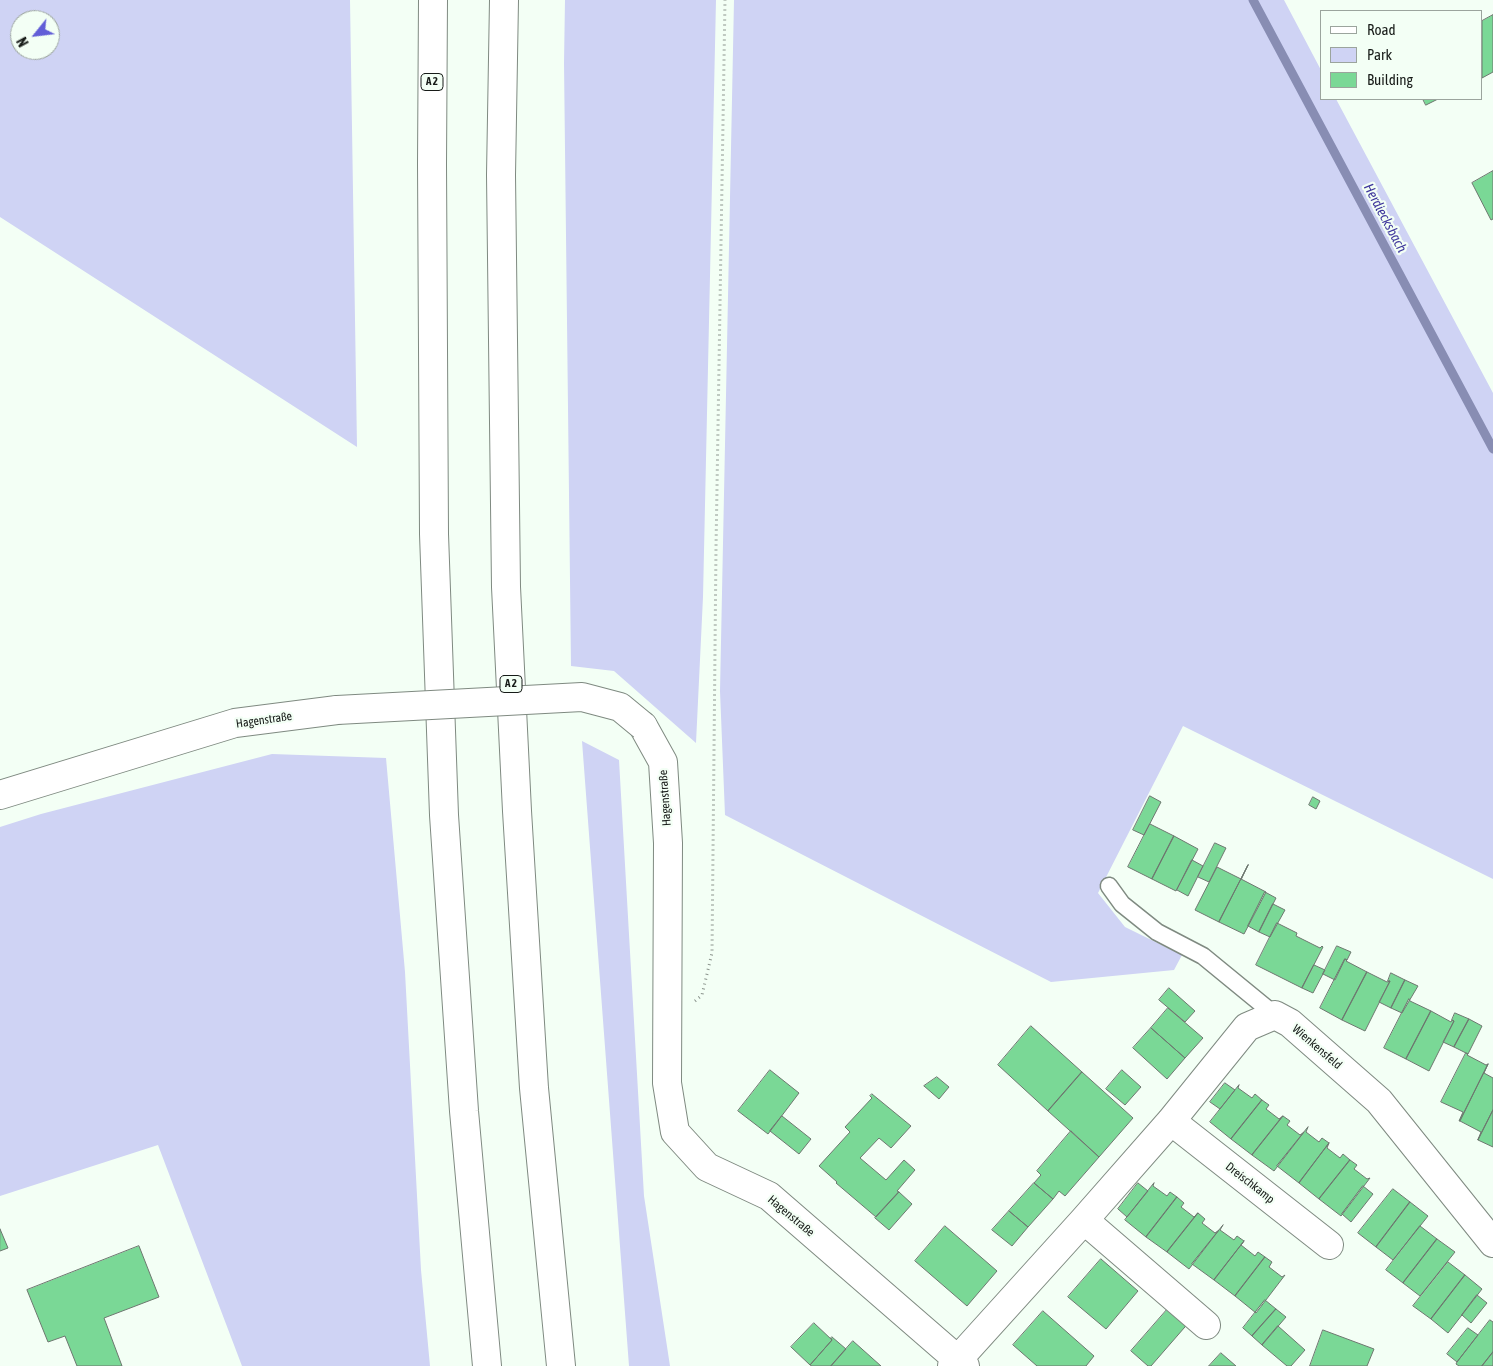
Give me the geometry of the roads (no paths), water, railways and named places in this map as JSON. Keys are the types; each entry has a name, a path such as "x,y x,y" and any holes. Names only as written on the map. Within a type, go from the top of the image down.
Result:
{"main road":[{"name":"A 2","path":"433,0 434,534 444,815 464,1110 487,1366"},
{"name":"A 2","path":"504,0 501,175 506,587 534,1088 561,1366"},
{"name":"Hagenstraße","path":"0,795 235,723 337,710 582,698 620,707 643,726 662,762 668,843 667,1084 675,1132 707,1167 768,1196 958,1364"},
{"path":"958,1364 1171,1121 1247,1027 1275,1015"},
{"name":"Wienkensfeld","path":"1275,1015 1290,1023 1379,1101 1493,1243"},
{"name":"Dreischkamp","path":"1171,1121 1328,1246"},
{"path":"1084,1220 1206,1325"}],"lane":[{"name":"Wienkensfeld","path":"1109,886 1122,904 1157,932 1203,956 1275,1015"}],"waterway":[{"name":"Herdiecksbach","path":"1253,0 1493,449"}]}
